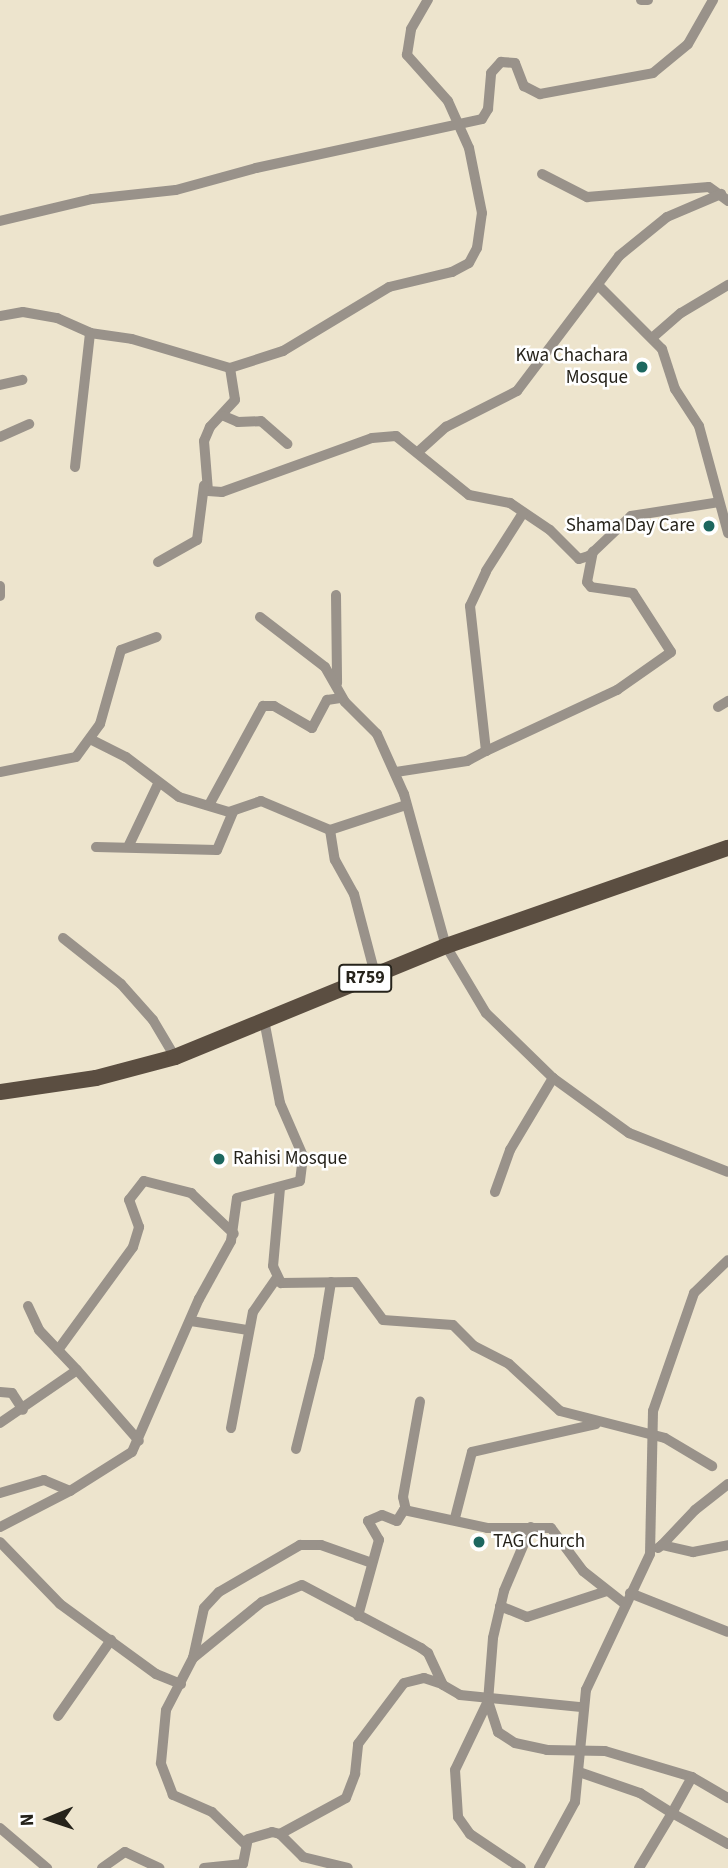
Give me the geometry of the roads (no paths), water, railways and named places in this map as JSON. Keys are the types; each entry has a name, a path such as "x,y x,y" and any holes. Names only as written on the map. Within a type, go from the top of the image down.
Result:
{"main road":[{"name":"R759","path":"0,1092 96,1078 175,1057 446,946 728,848"}],"street":[{"path":"0,316 38,314 90,333 132,338 230,368 283,351 389,286 452,272 469,263 477,247 482,213 461,123 407,55 411,29 428,0"},
{"path":"641,0 648,0"},
{"path":"0,221 92,199 176,190 256,167 461,123 486,115 491,73 501,62 516,63 526,89 540,94 653,73 688,44 713,0"},
{"path":"542,174 587,197 713,188 725,198"},
{"path":"418,452 446,427 517,391 599,286 619,256 667,217 725,198"},
{"path":"652,338 681,313 728,285"},
{"path":"599,286 662,349 675,389 699,426 728,533"},
{"path":"75,467 90,333"},
{"path":"158,562 197,540 204,485 204,441 210,427 224,415 236,394 230,368"},
{"path":"0,385 22,380"},
{"path":"224,415 238,422 261,421 287,444"},
{"path":"0,437 29,424"},
{"path":"204,485 208,491 222,492 386,435 406,441 470,495 510,503 550,530 574,556 585,558 631,516 718,497 728,488"},
{"path":"486,751 470,606 486,571 523,513"},
{"path":"396,772 447,766 486,751 617,690 671,652 633,593 592,587 587,582 593,552"},
{"path":"0,586 0,596"},
{"path":"336,595 337,683 342,698 377,734 396,772 446,946 486,1013 553,1078 629,1133 728,1172"},
{"path":"260,617 325,667 337,683"},
{"path":"0,772 67,761 90,739 103,716 121,650 157,637"},
{"path":"209,806 263,706 274,706 312,728 327,700 342,698"},
{"path":"90,739 126,757 178,797 233,812 261,802 330,830 406,806"},
{"path":"129,845 158,784"},
{"path":"96,847 129,845 217,850 233,812"},
{"path":"330,830 335,860 354,894 374,974"},
{"path":"63,938 121,984 153,1020 175,1057"},
{"path":"0,1527 71,1491 125,1458 139,1441 191,1321 234,1234 237,1198 300,1181 303,1156 280,1104 264,1020"},
{"path":"495,1192 510,1150 553,1078"},
{"path":"58,1350 133,1247 139,1227 129,1200 144,1181 191,1193 234,1234"},
{"path":"231,1428 248,1330 258,1299 276,1279 280,1188"},
{"path":"650,1554 649,1435 694,1293 728,1259"},
{"path":"276,1279 287,1284 355,1282 377,1315 389,1322 453,1325 474,1346 509,1364 560,1411 665,1438 712,1466"},
{"path":"296,1450 319,1357 331,1282"},
{"path":"28,1306 39,1330 139,1441"},
{"path":"191,1321 248,1330"},
{"path":"0,1423 23,1410 77,1370"},
{"path":"0,1392 12,1392 23,1410"},
{"path":"406,1510 403,1497 420,1402"},
{"path":"455,1518 471,1452 603,1423"},
{"path":"0,1493 44,1480 71,1491"},
{"path":"539,1868 573,1809 582,1749 581,1707 630,1593 650,1554 695,1510 728,1484"},
{"path":"406,1510 455,1518 487,1528 531,1527 555,1531 583,1570 625,1604"},
{"path":"358,1616 379,1541 368,1521 379,1515 397,1521 406,1510"},
{"path":"520,1868 470,1834 458,1817 455,1770 488,1701 500,1606 531,1527"},
{"path":"0,1542 54,1600 156,1674 181,1684"},
{"path":"245,1844 212,1812 179,1800 169,1788 161,1763 163,1724 193,1658 210,1598 278,1555 310,1544 372,1563"},
{"path":"662,1545 693,1552 728,1545"},
{"path":"193,1658 239,1618 294,1586 309,1587 428,1653 443,1685"},
{"path":"500,1606 527,1617 607,1591"},
{"path":"630,1593 728,1632"},
{"path":"58,1716 111,1640"},
{"path":"204,1868 243,1864 245,1844 257,1833 280,1833 346,1798 355,1774 358,1744 404,1683 424,1678 460,1695 488,1701 581,1707"},
{"path":"488,1701 498,1732 515,1743 547,1750 605,1751 692,1777 728,1798"},
{"path":"579,1772 639,1793 728,1844"},
{"path":"639,1868 692,1777"},
{"path":"0,1828 47,1868"},
{"path":"280,1833 295,1853 330,1866 348,1868"},
{"path":"102,1868 129,1852 160,1868"}],"place":[{"name":"Kwa Chachara Mosque","path":"642,367"},
{"name":"Shama Day Care","path":"709,526"},
{"name":"Rahisi Mosque","path":"219,1159"},
{"name":"TAG Church","path":"479,1542"}]}
